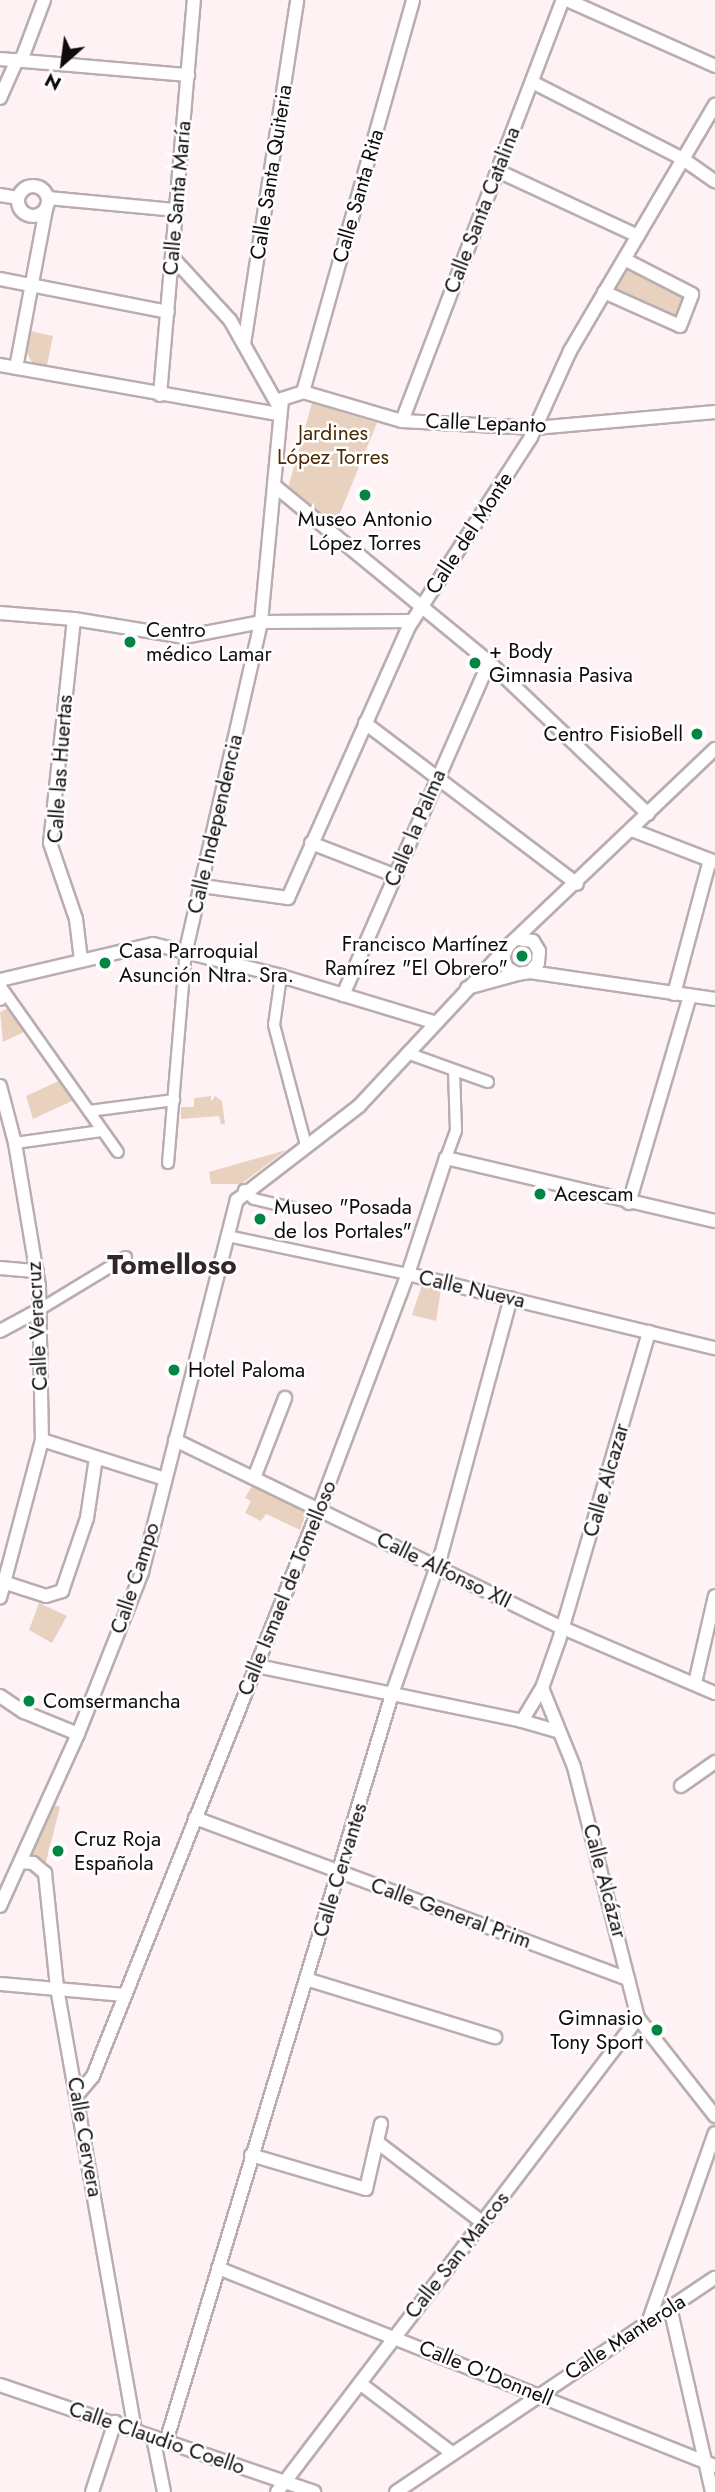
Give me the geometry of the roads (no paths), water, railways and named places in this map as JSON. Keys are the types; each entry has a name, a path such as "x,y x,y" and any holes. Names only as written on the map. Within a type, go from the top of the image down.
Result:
{"street":[{"path":"0,98 19,61 44,0"},
{"name":"Calle Santa María","path":"160,395 194,0"},
{"name":"Calle Santa Quiteria","path":"244,344 297,0"},
{"name":"Calle Santa Rita","path":"303,392 413,0"},
{"path":"565,0 715,66"},
{"name":"Calle Santa Catalina","path":"402,421 565,0"},
{"path":"0,59 188,75"},
{"path":"532,82 683,159 715,181"},
{"name":"Calle del Monte","path":"202,886 288,898 412,621 535,428 570,351 715,105"},
{"path":"498,171 638,236"},
{"path":"16,368 47,203 35,186 26,187 18,198"},
{"path":"0,195 18,198"},
{"path":"18,198 26,214 36,216 47,203"},
{"path":"47,203 176,209"},
{"path":"172,257 230,320 278,411"},
{"path":"604,292 680,326 692,295 624,259"},
{"path":"0,279 168,312"},
{"path":"0,365 160,395 278,411"},
{"path":"278,411 282,398 303,392"},
{"name":"Calle Lepanto","path":"303,392 402,421 535,428 715,412"},
{"name":"Calle Independencia","path":"169,1163 186,950 261,622 276,486 278,411"},
{"path":"276,486 489,662 648,814"},
{"path":"0,613 74,619 184,637 261,622 412,621"},
{"name":"Calle las Huertas","path":"74,619 50,843 76,919 82,958"},
{"name":"Calle la Palma","path":"343,995 489,662"},
{"path":"365,723 438,775 577,884"},
{"path":"296,1209 254,1199 244,1190 359,1106 433,1022 715,749"},
{"path":"632,830 713,861 674,994"},
{"path":"311,843 394,875"},
{"path":"466,989 524,973 538,963 539,951 533,942 512,943"},
{"path":"512,943 504,962 524,973 715,999"},
{"path":"118,1152 0,988 82,958 140,944 186,950 433,1022"},
{"path":"281,976 274,1025 306,1145"},
{"path":"629,1203 691,996"},
{"path":"407,1053 488,1082"},
{"name":"Calle Ismael de Tomelloso","path":"78,2094 93,2077 319,1509 408,1274 456,1131 454,1070"},
{"name":"Calle Veracruz","path":"0,1086 15,1143 37,1271 42,1440 0,1598"},
{"path":"89,1111 174,1100"},
{"path":"15,1143 101,1131"},
{"path":"446,1158 715,1221"},
{"name":"Calle Campo","path":"0,1906 5,1879 20,1862 78,1734 142,1572 233,1209 244,1190"},
{"name":"Calle Nueva","path":"227,1236 408,1274 715,1348"},
{"path":"0,1331 126,1256"},
{"path":"0,1268 37,1271"},
{"name":"Calle Cervantes","path":"166,2442 393,1691 437,1566 511,1298"},
{"name":"Calle Alcazar","path":"563,1628 649,1332"},
{"path":"254,1478 285,1398"},
{"path":"42,1440 165,1479"},
{"name":"Calle Alfonso XII","path":"175,1440 563,1628 715,1693"},
{"path":"3,1582 46,1596 62,1591 87,1518 96,1458"},
{"path":"695,1683 715,1596"},
{"path":"522,1721 542,1688 563,1628"},
{"path":"257,1665 393,1691 558,1731"},
{"name":"Calle Alcázar","path":"542,1688 574,1767 638,2018 715,2116"},
{"path":"0,1696 24,1712 78,1734"},
{"path":"681,1786 715,1762"},
{"name":"Calle General Prim","path":"195,1818 628,1979"},
{"name":"Calle Cervera","path":"20,1862 33,1863 46,1872 57,1988 78,2094 135,2430"},
{"path":"306,1979 495,2037"},
{"path":"0,1984 124,1995"},
{"name":"Calle San Marcos","path":"281,2487 638,2018"},
{"path":"251,2155 366,2189 381,2124"},
{"path":"649,2320 715,2133"},
{"path":"377,2142 482,2222"},
{"name":"Calle O'Donnell","path":"218,2268 711,2462"},
{"name":"Calle Manterola","path":"397,2492 537,2394 715,2278"},
{"path":"670,2307 711,2462 712,2492"},
{"path":"361,2384 452,2453"},
{"name":"Calle Claudio Coello","path":"0,2385 115,2422 281,2487 314,2492"},
{"path":"93,2492 115,2422"},
{"path":"153,2437 164,2492"}],"place":[{"name":"Museo Antonio López Torres","path":"365,495"},
{"name":"Centro médico Lamar","path":"130,642"},
{"name":"+ Body Gimnasia Pasiva","path":"475,663"},
{"name":"Centro FisioBell","path":"697,734"},
{"name":"Francisco Martínez Ramírez \"El Obrero\"","path":"522,956"},
{"name":"Casa Parroquial Asunción Ntra. Sra.","path":"105,963"},
{"name":"Acescam","path":"540,1194"},
{"name":"Museo \"Posada de los Portales\"","path":"260,1219"},
{"name":"Hotel Paloma","path":"174,1370"},
{"name":"Comsermancha","path":"29,1701"},
{"name":"Cruz Roja Española","path":"58,1851"},
{"name":"Gimnasio Tony Sport","path":"657,2030"}],"district":[{"name":"Tomelloso","path":"172,1265"}],"park label":[{"name":"Jardines López Torres","path":"333,445"}]}
